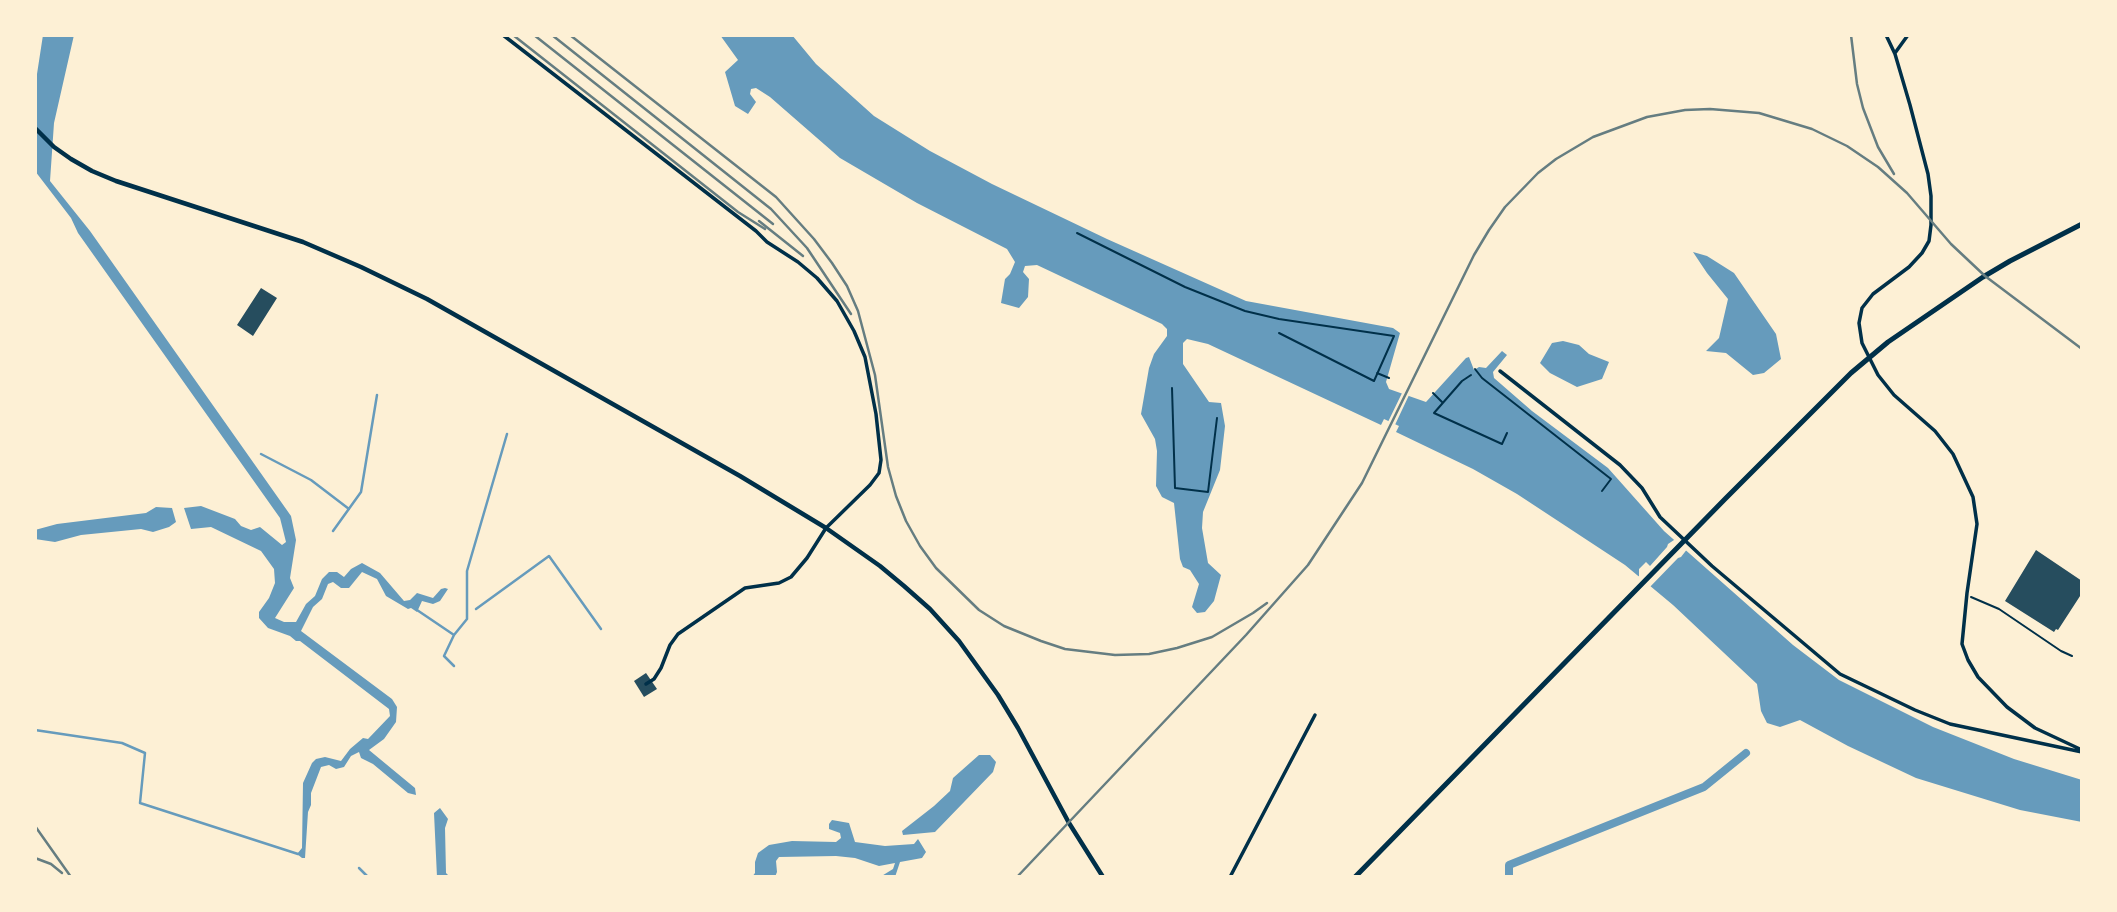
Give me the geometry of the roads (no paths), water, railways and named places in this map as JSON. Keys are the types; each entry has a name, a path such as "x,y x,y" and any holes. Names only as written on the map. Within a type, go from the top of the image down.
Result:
{"main road":[{"path":"1355,877 1851,373 1931,311 2010,261 2082,224"}],"street":[{"path":"503,35 767,242 799,262 817,278 837,301 865,357 876,414 881,460 879,473 826,528 791,577 779,583 745,588 678,634 654,679 646,684"},
{"path":"1886,35 1895,54 1928,174 1931,196 1929,240 1922,253 1909,267 1866,302 1860,315 1862,343 1878,375 1894,396 1935,431 1953,454 1973,497 1977,524 1962,643 1968,660 1978,677 2007,707 2035,728 2082,751"},
{"path":"1895,54 1908,35"},
{"path":"35,128 54,147 92,171 303,242 427,299 740,475 826,528 904,586 930,609 959,642 1005,706 1069,823 1103,877"},
{"path":"1500,371 1620,465 1642,488 1660,517 1712,566 1840,674 1914,710 1950,724 2082,751"},
{"path":"1230,877 1315,715"}],"water":[{"path":"43,35 74,35 54,123 50,181 90,231 291,516 296,540 290,578 294,588 275,618 284,622 296,622 329,572 337,572 344,577 362,563 380,573 404,601 410,600 417,593 433,598 441,589 448,589 440,601 433,604 422,601 417,612 386,596 377,579 362,572 349,588 341,588 333,582 328,584 322,599 313,607 301,631 392,699 397,707 396,722 384,739 369,750 415,788 416,795 408,793 373,764 361,758 359,752 351,756 344,767 321,767 311,793 305,858 297,854 302,848 303,783 312,763 325,757 341,761 350,749 363,738 368,739 390,716 389,709 300,641 268,628 259,618 259,612 275,583 274,569 261,551 211,527 191,529 184,508 201,506 235,519 241,526 251,530 260,527 282,545 286,542 280,518 78,233 71,218 35,171 35,87"},
{"path":"720,35 792,35 816,64 874,116 930,151 1107,239 1246,301 1393,328 1400,333 1386,382 1389,389 1426,402 1466,358 1469,357 1474,370 1479,367 1486,368 1502,351 1507,355 1493,372 1494,378 1532,411 1608,468 1664,531 1793,645 1839,680 1933,727 2014,759 2082,780 2082,822 2020,810 1916,778 1800,720 1780,727 1767,723 1761,711 1757,684 1673,605 1625,565 1517,494 1473,469 1396,432 1399,426 1384,419 1381,425 1208,344 1187,339 1183,343 1183,364 1209,402 1221,403 1225,426 1220,470 1203,512 1202,528 1208,563 1221,575 1214,601 1205,612 1197,613 1192,607 1199,584 1190,570 1183,567 1180,559 1174,503 1162,497 1156,486 1155,439 1141,414 1149,368 1154,354 1167,336 1167,329 1162,324 1037,265 1025,266 1023,272 1029,279 1028,297 1019,308 1001,303 1005,279 1015,262 1007,249 917,203 840,158 756,88 751,89 750,94 756,102 748,114 735,106 725,72 738,60"},
{"path":"1693,252 1707,256 1734,273 1776,334 1781,359 1764,373 1753,375 1726,353 1706,351 1719,338 1728,299"},
{"path":"1563,341 1579,345 1589,354 1609,362 1602,379 1577,387 1550,373 1540,363 1552,343"},
{"path":"156,507 172,508 176,522 153,532 141,529 81,535 55,542 35,539 35,530 57,524 146,513"},
{"path":"979,755 990,755 996,762 993,772 935,832 903,835 902,831 950,791 953,778"},
{"path":"440,808 448,819 445,828 446,873 450,877 437,877 434,813"},
{"path":"832,820 849,823 855,842 885,846 914,844 918,839 926,852 922,858 900,862 895,877 880,877 893,869 895,863 879,866 855,858 836,856 779,857 776,861 775,877 752,877 758,853 769,845 792,841 836,842 841,838 840,833 829,829"}],"waterway":[{"path":"333,531 361,492 377,395"},
{"path":"454,635 467,619 467,571 507,434"},
{"path":"261,454 311,480 349,509"},
{"path":"476,609 549,556 601,629"},
{"path":"417,610 454,635 444,656 454,666"},
{"path":"35,730 122,743 145,753 140,803 298,854"},
{"path":"1509,877 1509,865 1704,787 1746,753"},
{"path":"359,868 368,877"}],"railway":[{"path":"513,35 738,212 765,229"},
{"path":"534,35 773,224"},
{"path":"552,35 771,209 807,248 851,314"},
{"path":"570,35 776,197 832,263 847,286 858,311 875,375 888,467 906,521 936,568 979,610 1004,626 1065,649 1115,655 1149,654 1212,637 1267,603"},
{"path":"1851,35 1863,108 1878,147 1894,174"},
{"path":"1017,877 1246,635 1308,565 1362,483 1474,255 1489,230 1505,207 1538,173 1593,137 1647,117 1685,110 1710,109 1759,113 1812,129 1847,146 1878,167 1907,193 1951,244 1985,276 2082,349"},
{"path":"759,221 803,256"},
{"path":"35,826 71,877"},
{"path":"35,858 51,864 62,873"}]}
